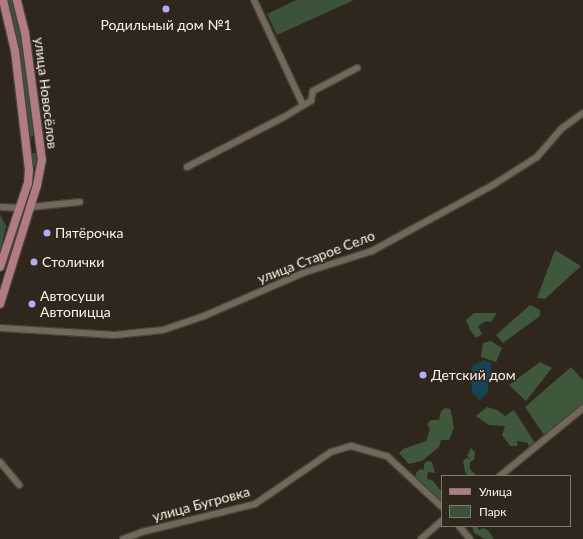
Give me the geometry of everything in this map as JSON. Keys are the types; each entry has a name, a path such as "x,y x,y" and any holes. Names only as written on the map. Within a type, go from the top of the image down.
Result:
{"main road":[{"name":"улица Новосёлов","path":"0,267 28,183 30,170 15,51 3,0"},
{"name":"улица Новосёлов","path":"0,304 31,207 40,169 41,140 26,33 17,0"}],"street":[{"path":"254,0 303,105"},
{"path":"187,167 311,101 313,91 357,68"},
{"name":"улица Старое Село","path":"0,328 115,335 163,330 204,316 303,273 372,250 493,185 537,157 561,129 583,113"},
{"path":"31,207 80,202"},
{"path":"0,208 20,208"},
{"path":"501,475 583,408"},
{"name":"улица Бугровка","path":"123,539 142,532 255,504 331,452 351,446 386,456 441,506"},
{"path":"0,462 19,485"},
{"path":"422,539 441,523"},
{"path":"460,527 470,539"}],"green space":[{"path":"6,0 15,0 22,26 35,134 31,137 28,137 18,51"},
{"path":"296,0 354,0 277,35 267,14"},
{"path":"30,153 37,153 36,167 31,165"},
{"path":"0,214 6,226 0,253"},
{"path":"555,250 581,266 545,299 537,298"},
{"path":"530,305 540,310 540,316 503,343 496,335"},
{"path":"474,313 497,313 491,322 486,321 478,326 482,334 476,338 470,330 466,320"},
{"path":"491,341 502,348 496,362 481,357 483,343"},
{"path":"540,362 552,368 526,401 509,385"},
{"path":"571,367 583,380 583,404 544,435 525,407"},
{"path":"487,407 497,410 505,416 514,410 535,443 529,448 528,443 517,441 518,446 510,446 502,435 505,426 489,425 476,416"},
{"path":"445,408 450,409 454,428 449,440 441,440 439,447 422,461 409,464 399,453 403,449 426,441 430,429 427,424 431,420 439,420 441,411"},
{"path":"471,448 475,452 474,460 470,462 470,469 476,475 467,475 465,472 463,461 466,458 470,459 467,456"},
{"path":"427,461 432,462 435,473 428,472 427,479 432,480 441,491 441,502 433,496 424,484 415,479 416,473 420,469 424,470 424,464"},
{"path":"472,527 478,527 479,530 483,528 488,530 494,539 485,539 474,533"}],"water":[{"path":"484,360 491,363 491,369 487,394 480,400 472,393 471,373 473,365"}],"place":[{"name":"Родильный дом №1","path":"166,9"},
{"name":"Пятёрочка","path":"47,233"},
{"name":"Столички","path":"34,262"},
{"name":"Автосуши Автопицца","path":"32,304"},
{"name":"Детский дом","path":"423,375"}]}
